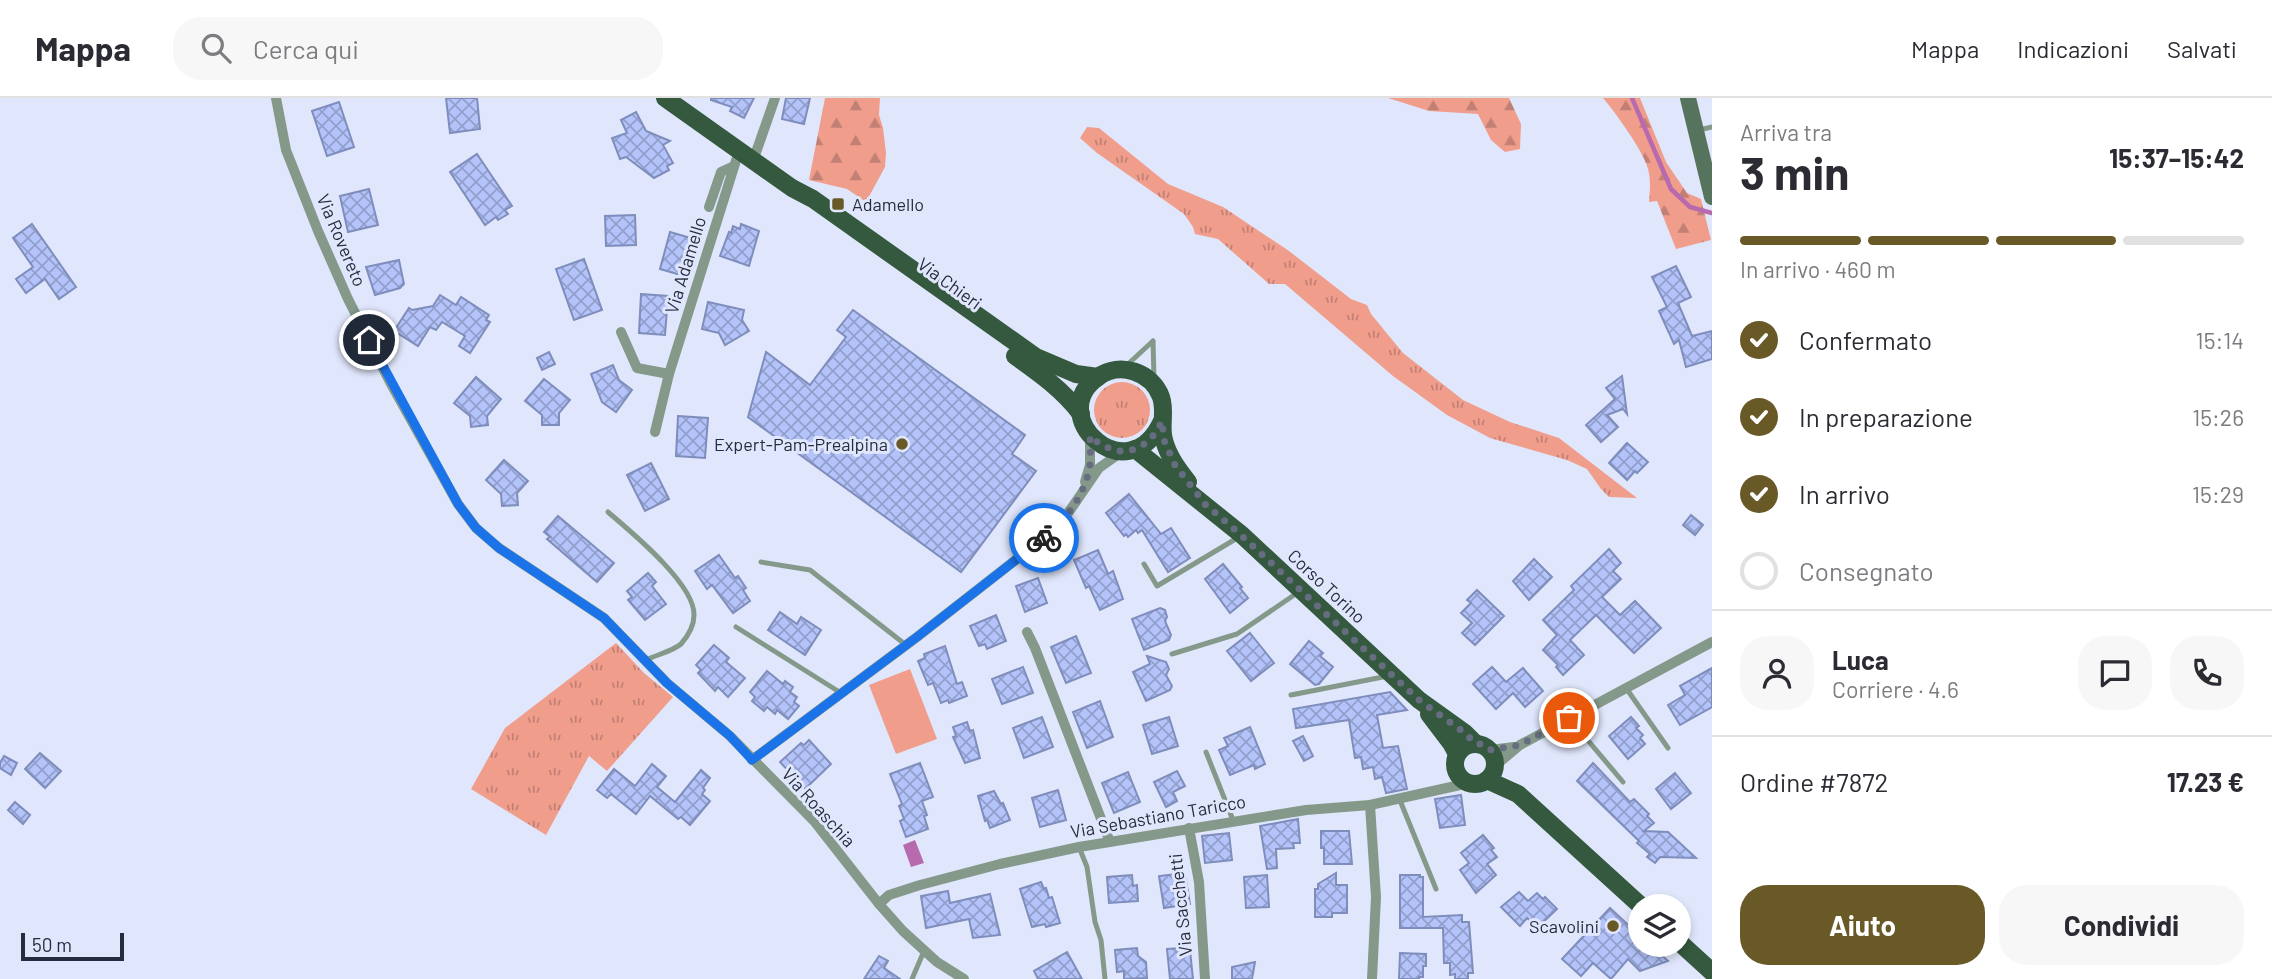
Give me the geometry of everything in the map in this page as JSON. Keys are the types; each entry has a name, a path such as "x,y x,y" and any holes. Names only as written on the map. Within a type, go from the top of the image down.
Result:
{"main road":[{"name":"Via Chieri","path":"664,98 742,159 813,199 1036,357 1076,374 1098,377"},
{"name":"Via Chieri","path":"785,184 806,205 1045,377 1072,401 1090,436"},
{"path":"1081,414 1082,400 1088,387 1098,377 1109,371 1122,369 1146,377 1155,385 1161,396 1164,440 1175,465 1205,504"},
{"path":"1090,436 1099,445 1111,450 1129,450 1147,443 1162,421"},
{"path":"1129,450 1205,504"},
{"name":"Corso Torino","path":"1205,504 1419,700 1465,733 1488,762 1511,782 1518,794 1628,894"},
{"name":"Corso Torino","path":"1419,700 1457,754"},
{"path":"1464,746 1488,762 1475,784 1459,782 1454,764 1457,754 1464,746"},
{"path":"1691,953 1712,972"}],"street":[{"name":"Via Rovereto","path":"276,98 286,150 348,299 390,382 458,504 476,528 499,548 604,618 646,660"},
{"path":"742,159 773,108 775,98"},
{"path":"1688,98 1704,129 1712,197"},
{"name":"Via Adamello","path":"709,207 721,172 742,159"},
{"name":"Via Adamello","path":"655,432 669,374 742,159"},
{"path":"621,332 637,368 669,374"},
{"path":"1082,491 1090,465 1090,436"},
{"path":"752,760 1049,534 1062,522 1099,468 1129,450"},
{"path":"1027,632 1110,842"},
{"path":"1488,762 1712,642"},
{"name":"Via Roaschia","path":"646,660 667,683 730,736 814,821 879,904 924,951 964,979"},
{"path":"1488,762 1520,745"},
{"name":"Via Sebastiano Taricco","path":"879,904 889,895 920,885 1079,847 1233,820 1370,805 1459,782"},
{"path":"1370,805 1376,897 1372,979"},
{"name":"Via Sacchetti","path":"1189,828 1199,882 1205,979"}],"lane":[{"path":"1122,369 1153,341 1155,385"},
{"path":"608,512 651,548 692,602 694,614 691,629 679,645 646,660"},
{"path":"1144,564 1157,586 1241,535"},
{"path":"761,562 810,570 906,645"},
{"path":"1172,654 1237,634 1301,591"},
{"path":"736,627 841,693"},
{"path":"1292,695 1392,675"},
{"path":"1626,688 1668,748"},
{"path":"1569,718 1623,782"},
{"path":"1206,752 1233,820"},
{"path":"1399,798 1436,890"},
{"path":"1079,847 1087,867 1095,922 1101,940 1105,979"},
{"path":"912,979 924,951"}],"green space":[{"path":"825,98 880,98 879,115 886,153 885,167 866,202 847,189 809,180"},
{"path":"1388,98 1509,98 1521,124 1520,149 1505,152 1491,140 1478,114 1429,111"},
{"path":"1603,98 1640,98 1666,162 1687,193 1701,199 1711,240 1676,249 1657,201 1649,202 1650,177 1641,153"},
{"path":"1087,127 1099,128 1168,184 1223,207 1289,251 1351,299 1367,305 1371,314 1403,353 1463,400 1510,422 1559,438 1637,498 1609,497 1587,469 1567,460 1490,438 1447,415 1393,376 1285,284 1269,284 1218,239 1195,234 1184,214 1080,138"},
{"path":"1116,382 1128,382 1138,386 1146,394 1150,410 1146,426 1138,434 1128,438 1116,438 1106,434 1098,426 1094,416 1094,404 1098,394 1106,386"},
{"path":"616,643 644,673 673,697 607,771 589,756 546,835 471,789 505,728"},
{"path":"910,669 937,739 896,754 869,685"}],"shaded area":[{"path":"915,840 924,863 911,867 903,845"}],"building":[{"path":"446,98 477,98 480,129 450,133"},
{"path":"711,98 754,98 744,118 730,111 732,107"},
{"path":"786,98 810,98 804,124 782,119"},
{"path":"339,102 354,147 327,156 312,111"},
{"path":"636,112 646,131 670,141 663,145 673,163 667,166 669,170 654,178 626,157 620,159 612,138 627,133 621,120"},
{"path":"477,154 512,206 505,210 508,214 498,220 496,217 485,225 450,172"},
{"path":"369,189 378,225 348,232 340,196"},
{"path":"635,215 636,245 606,246 605,216"},
{"path":"32,224 76,287 59,299 45,279 26,293 16,279 33,267 13,238"},
{"path":"741,224 759,231 749,266 720,256 729,232 731,233 733,226 740,229"},
{"path":"670,232 694,239 684,276 660,269"},
{"path":"584,259 602,310 574,320 556,269"},
{"path":"399,260 404,284 400,288 375,295 366,267"},
{"path":"1676,266 1691,297 1678,303 1692,336 1712,331 1712,359 1686,367 1679,340 1674,344 1659,311 1667,307 1652,277"},
{"path":"641,294 668,296 665,335 639,333"},
{"path":"440,295 456,305 461,297 489,315 486,320 490,322 470,353 459,346 465,336 442,322 436,330 430,327 418,346 394,331 409,308 412,310 433,306"},
{"path":"708,302 744,310 742,320 749,331 725,345 719,333 702,329"},
{"name":"Expert-Pam-Prealpina","path":"853,310 1025,435 1012,454 1036,471 961,572 748,417 766,352 810,385 846,337 837,330"},
{"path":"549,352 555,364 542,370 537,358"},
{"path":"613,365 619,380 632,390 616,412 602,402 591,374"},
{"path":"1622,376 1627,414 1623,409 1607,415 1618,427 1601,442 1586,425 1615,399 1606,388"},
{"path":"476,377 501,399 487,416 488,425 471,427 470,416 454,403"},
{"path":"544,379 570,400 559,413 559,425 542,425 542,415 525,401"},
{"path":"678,416 708,418 705,458 676,456"},
{"path":"1627,443 1648,462 1627,480 1609,463"},
{"path":"504,460 528,481 517,493 518,505 502,506 501,494 486,480"},
{"path":"651,463 669,499 645,511 627,475"},
{"path":"1129,494 1161,534 1171,528 1190,558 1168,572 1142,530 1138,533 1136,530 1128,537 1126,534 1124,536 1106,513"},
{"path":"1691,515 1703,525 1695,535 1683,525"},
{"path":"558,516 614,563 597,582 547,539 550,537 544,532"},
{"path":"1609,549 1621,563 1613,571 1621,579 1602,597 1620,615 1635,601 1661,628 1634,653 1596,615 1570,640 1584,655 1563,675 1556,667 1558,665 1543,650 1557,635 1543,620 1574,590 1571,586"},
{"path":"1098,550 1108,574 1113,571 1123,599 1100,610 1089,586 1086,588 1074,560"},
{"path":"719,555 735,578 738,576 750,601 733,613 712,585 707,589 695,571"},
{"path":"1534,559 1552,577 1529,600 1513,581"},
{"path":"1223,564 1248,598 1230,613 1205,579"},
{"path":"648,573 656,582 652,586 666,604 645,620 628,600 632,597 627,591"},
{"path":"1038,578 1047,603 1025,612 1016,586"},
{"path":"1477,590 1504,616 1475,645 1462,633 1472,623 1461,613 1471,603 1467,600"},
{"path":"1160,608 1165,610 1165,621 1171,635 1169,640 1144,650 1132,619"},
{"path":"780,612 797,624 801,617 821,630 805,655 768,630"},
{"path":"996,615 1006,641 987,649 985,644 979,646 970,626"},
{"path":"1250,633 1274,663 1251,681 1227,651"},
{"path":"1076,636 1091,673 1066,683 1051,647"},
{"path":"1309,641 1323,653 1320,656 1333,667 1319,684 1315,685 1290,664"},
{"path":"714,645 729,658 726,662 745,678 728,697 718,687 715,691 698,673 701,670 696,665"},
{"path":"945,646 957,684 962,682 967,696 941,703 933,683 928,685 918,661 925,658 924,654"},
{"path":"1147,656 1166,662 1169,669 1166,675 1172,686 1170,690 1146,701 1133,672 1150,664"},
{"path":"1023,667 1033,693 1002,704 992,679"},
{"path":"1492,667 1506,682 1523,668 1543,691 1525,707 1513,693 1496,709 1473,684"},
{"path":"1712,668 1712,707 1680,725 1668,705 1685,695 1680,686"},
{"path":"767,671 783,684 785,681 793,687 790,692 797,697 794,702 799,706 788,719 777,710 775,714 767,707 764,711 752,701 755,697 750,692"},
{"path":"1390,692 1407,710 1377,715 1383,748 1398,746 1407,789 1386,793 1382,777 1375,779 1373,767 1363,769 1361,757 1355,758 1349,720 1296,728 1293,709"},
{"path":"1100,701 1113,737 1087,748 1073,712"},
{"path":"1042,717 1053,747 1024,758 1013,728"},
{"path":"1169,717 1178,746 1152,754 1143,725"},
{"path":"1631,717 1639,726 1636,728 1643,735 1640,738 1645,744 1628,759 1609,736"},
{"path":"967,722 970,731 973,730 980,758 965,763 953,737 956,736 953,727"},
{"path":"1250,727 1265,764 1255,769 1254,765 1230,775 1219,750 1228,746 1224,738"},
{"path":"1303,736 1313,756 1304,761 1293,741"},
{"path":"809,740 831,764 805,789 780,762 801,743 804,745"},
{"path":"40,753 61,771 45,788 25,769"},
{"path":"4,756 17,763 11,775 0,768"},
{"path":"920,763 933,797 922,801 928,829 906,837 900,821 904,819 899,806 902,804 890,774"},
{"path":"1593,763 1630,802 1634,799 1649,814 1647,816 1654,823 1644,831 1668,832 1696,858 1660,857 1655,863 1647,857 1650,854 1637,843 1639,841 1577,781"},
{"path":"652,764 666,776 657,787 675,802 701,770 710,778 702,794 710,801 690,825 681,817 678,819 650,796 636,814 611,794 607,798 597,790 614,769 635,786"},
{"path":"1177,771 1185,786 1173,792 1177,801 1166,807 1154,782"},
{"path":"1128,772 1140,802 1114,813 1102,783"},
{"path":"1675,773 1691,793 1671,809 1656,789"},
{"path":"1058,790 1066,820 1040,827 1032,798"},
{"path":"994,791 1010,820 990,828 987,820 985,821 978,796"},
{"path":"1461,795 1465,825 1440,828 1435,799"},
{"path":"15,802 30,815 23,824 8,810"},
{"path":"1298,819 1300,843 1293,843 1294,848 1276,849 1277,868 1267,869 1260,826"},
{"path":"1321,831 1349,831 1352,864 1324,864"},
{"path":"1229,833 1232,860 1205,863 1202,836"},
{"path":"1483,835 1494,848 1491,850 1497,857 1487,864 1496,875 1476,893 1460,870 1469,863 1461,853"},
{"path":"1185,873 1190,904 1164,908 1159,876"},
{"path":"1336,873 1336,885 1347,885 1347,913 1332,913 1332,917 1315,917 1315,889 1318,889 1318,884"},
{"path":"1132,875 1133,886 1137,885 1138,901 1109,903 1107,877"},
{"path":"1267,875 1269,907 1246,908 1244,877"},
{"path":"1400,875 1423,877 1423,917 1462,915 1462,922 1469,922 1473,973 1468,973 1468,979 1455,979 1455,974 1450,975 1450,963 1444,963 1443,928 1400,928"},
{"path":"1041,882 1049,898 1052,897 1060,923 1032,927 1020,889"},
{"path":"948,891 950,903 990,894 1000,935 973,938 969,919 926,928 921,896"},
{"path":"1519,892 1528,901 1537,893 1557,909 1537,928 1527,918 1520,926 1501,907"},
{"path":"1610,908 1628,925 1628,957 1664,957 1668,961 1640,971 1628,959 1611,979 1593,963 1581,976 1562,959"},
{"path":"1137,948 1138,956 1146,962 1147,978 1124,979 1124,971 1117,972 1115,950"},
{"path":"1181,948 1182,951 1190,950 1193,979 1170,979 1167,949"},
{"path":"1067,952 1082,979 1038,979 1034,971"},
{"path":"1400,953 1426,954 1423,977 1399,979"},
{"path":"879,956 888,961 884,968 900,979 864,979"},
{"path":"1255,962 1252,979 1232,979 1232,967"}],"waterway":[{"path":"1632,98 1671,189 1690,207 1712,213"}],"way so far":[{"path":"1044,538 1062,522 1082,491 1090,465 1090,436 1099,445 1123,452 1147,443 1162,421 1164,440 1175,465 1205,504 1419,700 1475,743 1490,750 1520,745 1569,718"}],"place":[{"name":"Adamello","path":"838,204"},
{"name":"Expert-Pam-Prealpina","path":"902,444"},
{"name":"Scavolini","path":"1613,926"}],"route":[{"path":"369,340 458,504 476,528 499,548 604,618 667,683 730,736 752,760 1044,538"}]}
